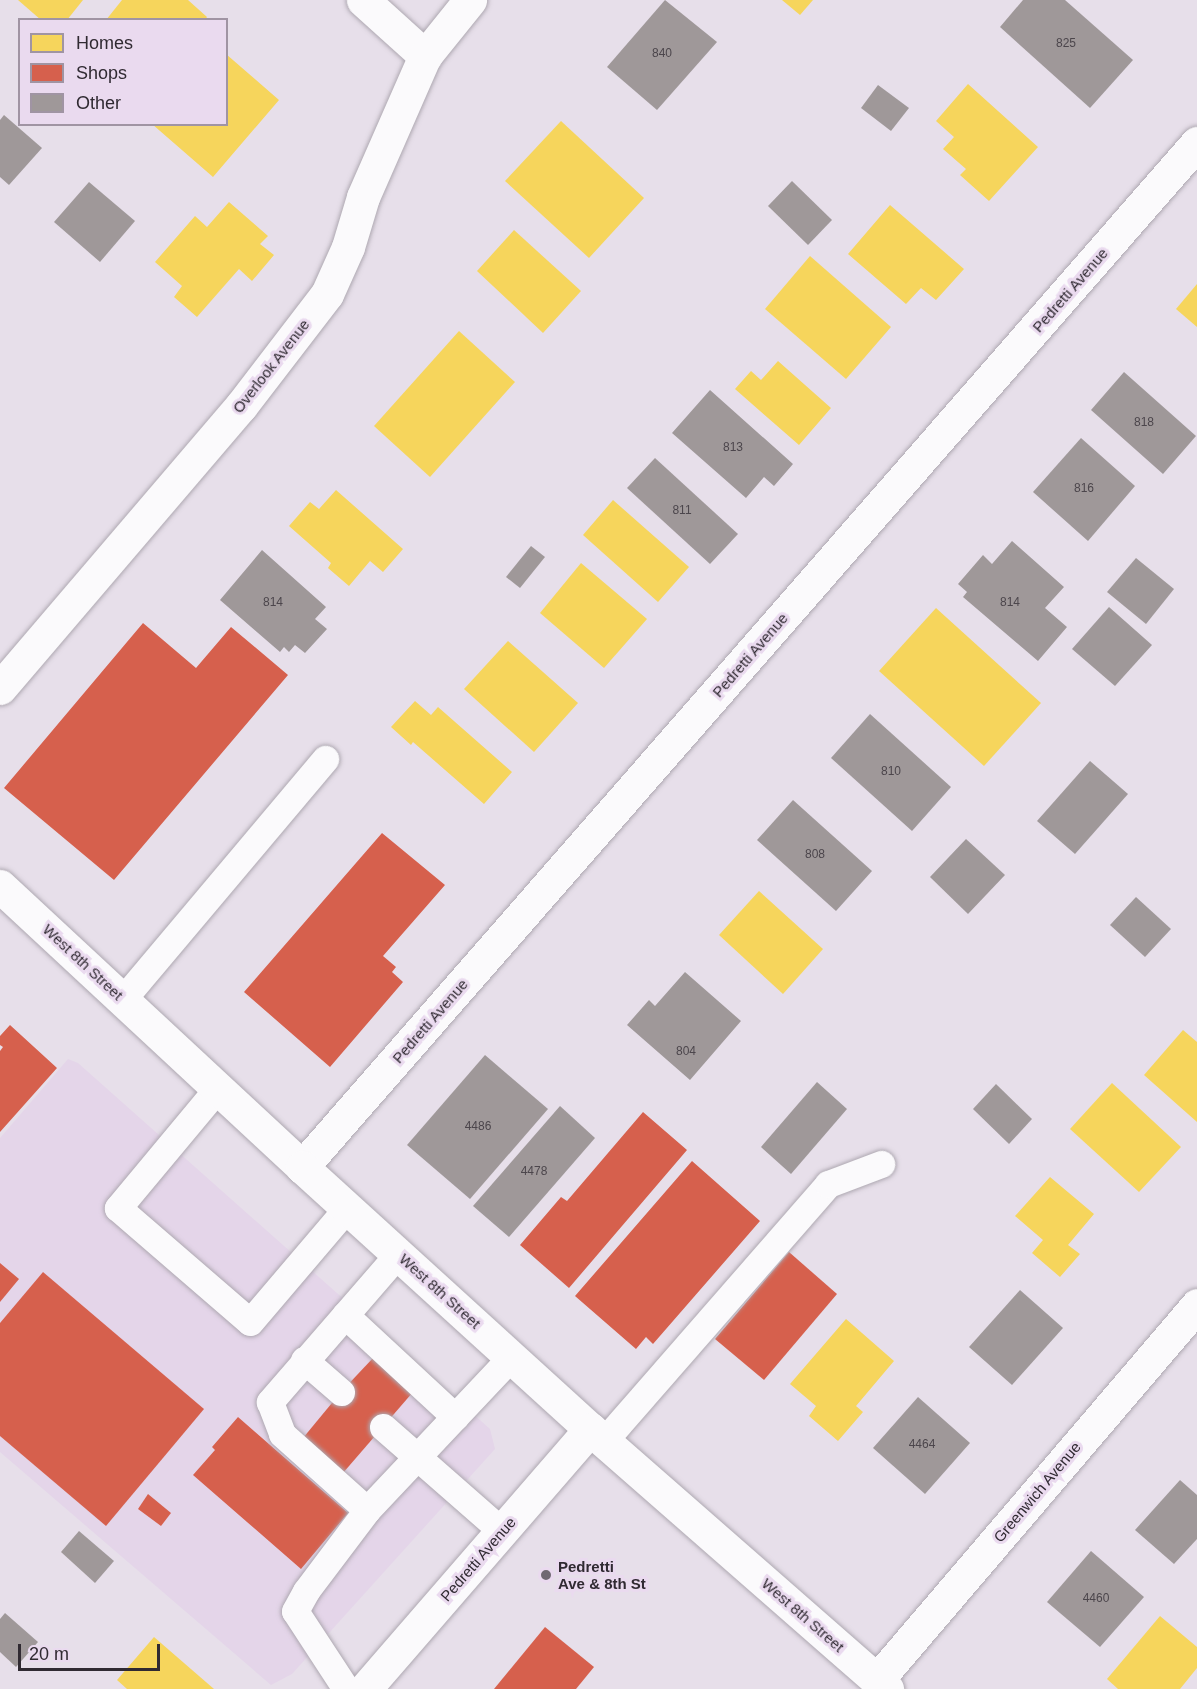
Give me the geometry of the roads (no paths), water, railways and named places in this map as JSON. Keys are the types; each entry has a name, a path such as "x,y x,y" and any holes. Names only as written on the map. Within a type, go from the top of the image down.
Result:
{"street":[{"path":"363,0 425,56"},
{"name":"Overlook Avenue","path":"0,688 240,406 327,294 348,247 363,197 425,56 470,0"},
{"name":"Pedretti Avenue","path":"302,1167 1197,143"},
{"name":"West 8th Street","path":"0,886 217,1089 597,1435 882,1685"},
{"name":"Greenwich Avenue","path":"882,1685 1197,1305"},
{"name":"Pedretti Avenue","path":"365,1689 502,1531 597,1435"}],"lane":[{"path":"123,999 325,759"},
{"path":"217,1089 118,1208 250,1322 347,1208"},
{"path":"597,1435 828,1184 881,1164"},
{"path":"368,1510 282,1434 270,1402 398,1254"},
{"path":"345,1315 455,1417"},
{"path":"346,1689 295,1611 306,1591 368,1510 512,1356"},
{"path":"304,1360 341,1392"},
{"path":"383,1427 502,1531"}],"place":[{"name":"Pedretti Ave & 8th St","path":"546,1575"}]}
